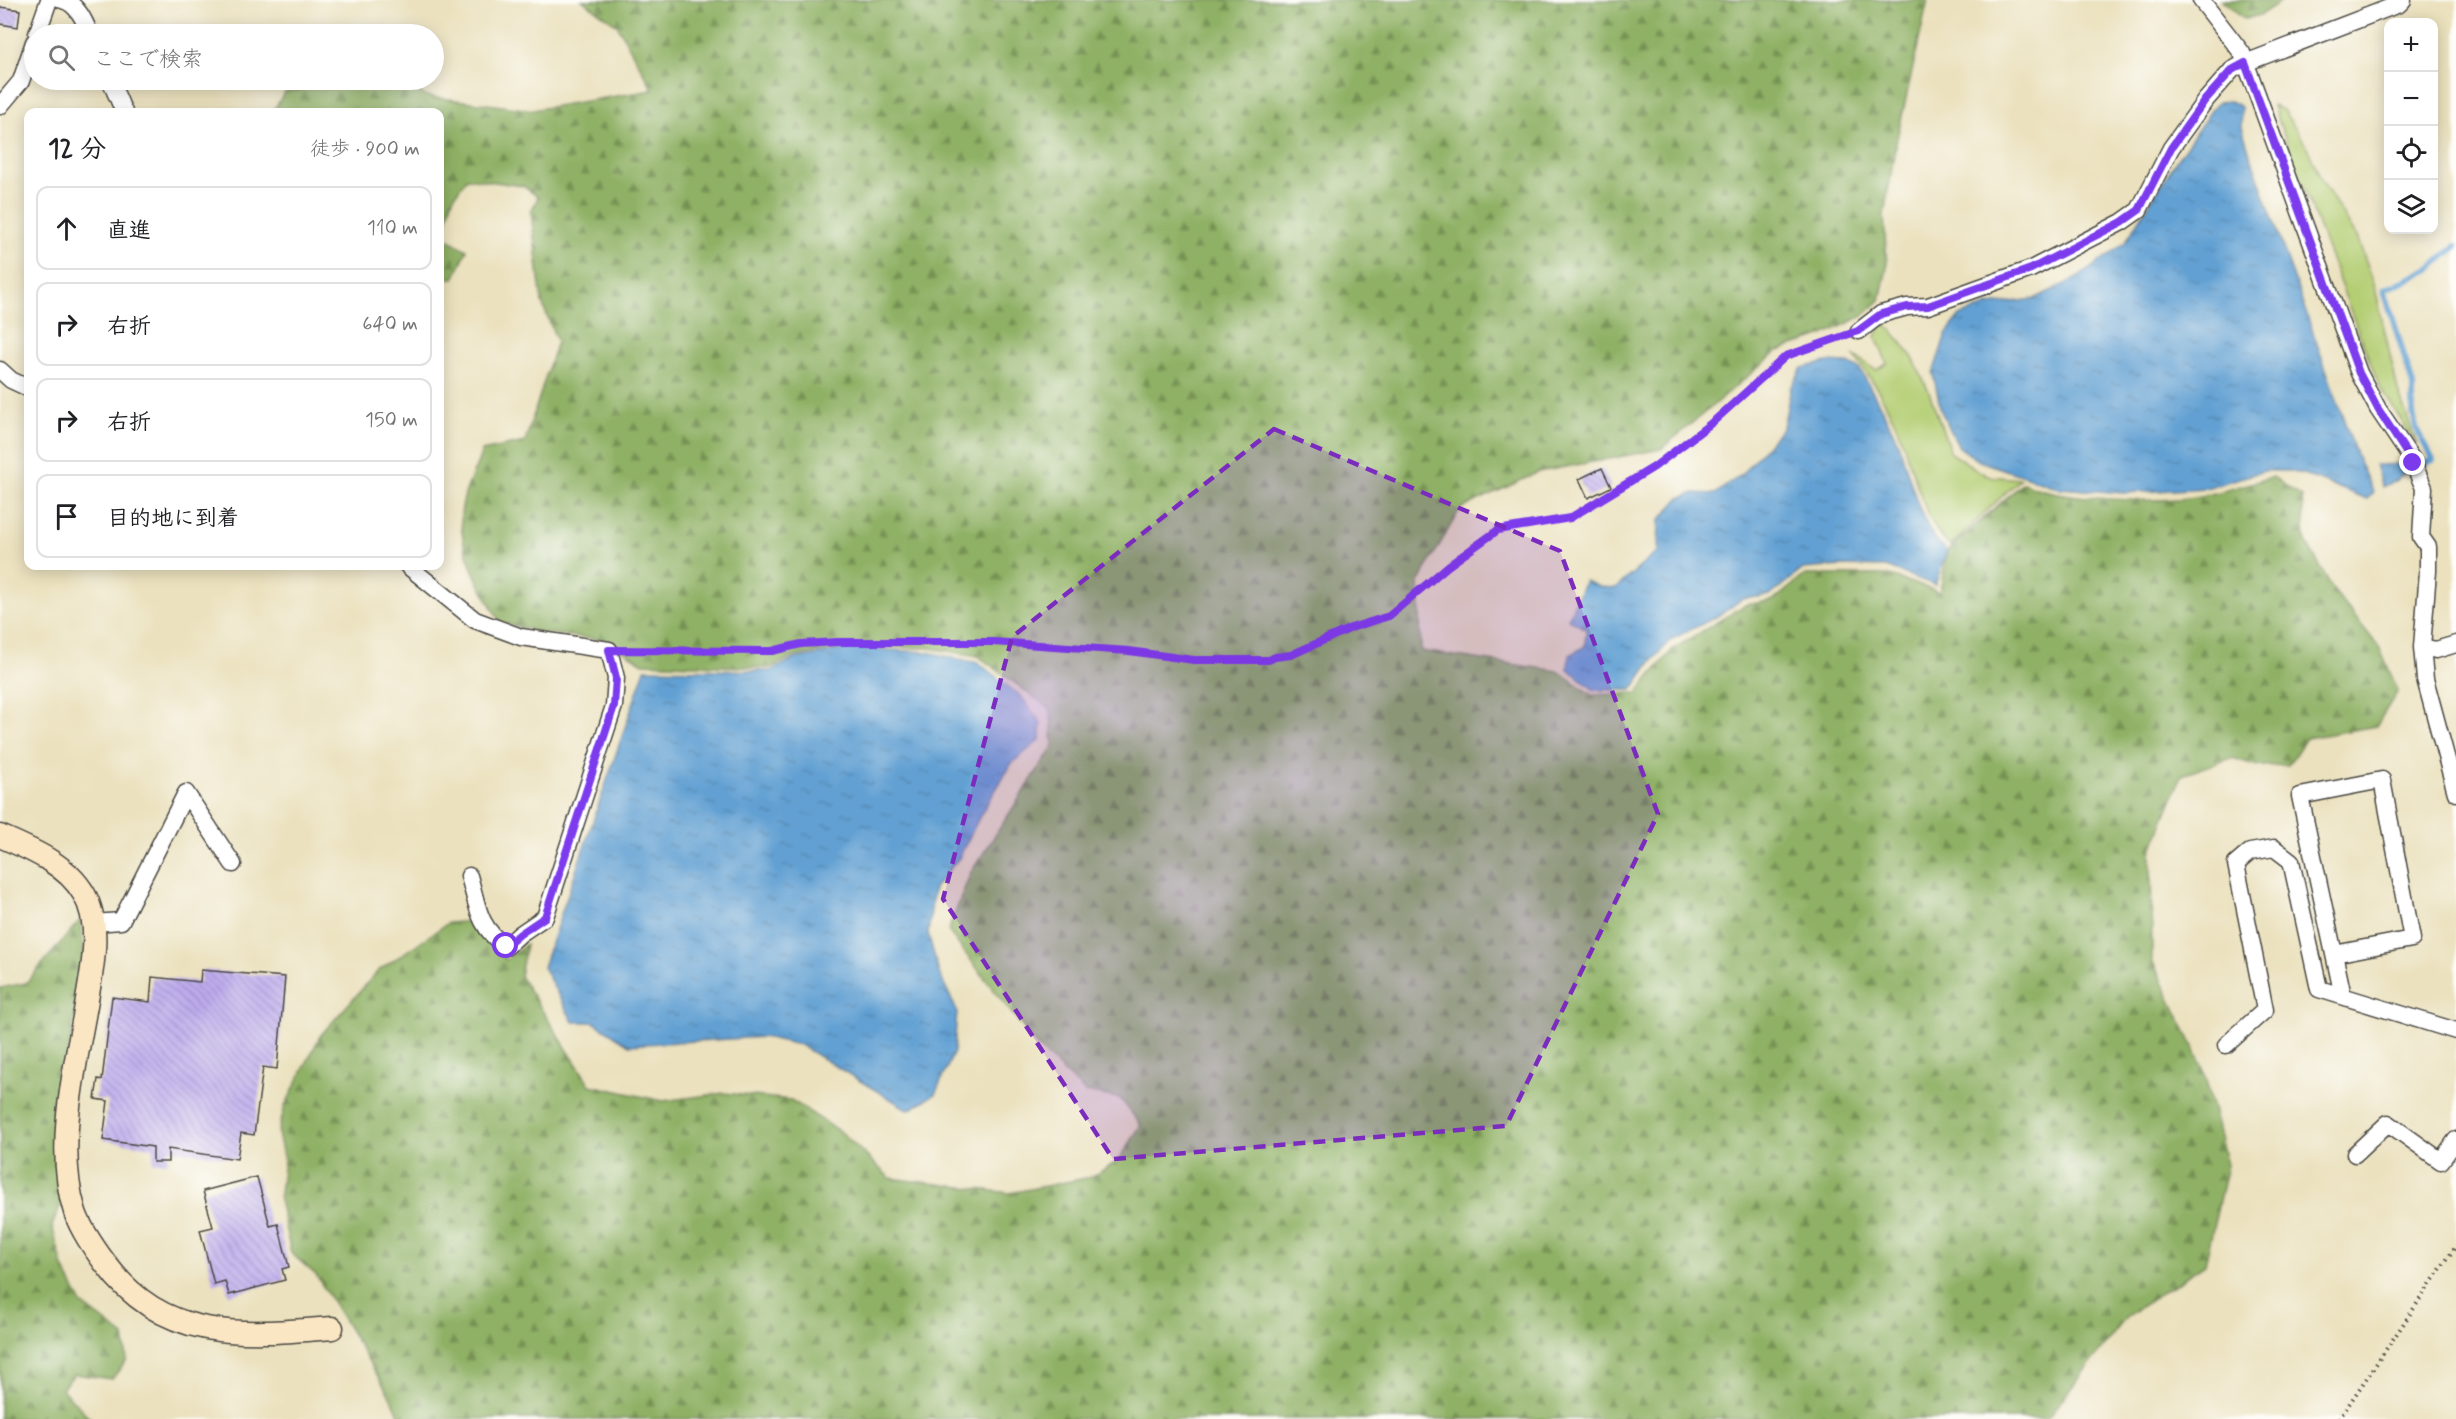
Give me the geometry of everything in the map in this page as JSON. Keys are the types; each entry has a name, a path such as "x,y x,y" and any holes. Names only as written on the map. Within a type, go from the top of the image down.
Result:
{"street":[{"path":"41,24 49,0"},
{"path":"62,0 68,1 85,24"},
{"path":"2201,0 2242,53 2359,373 2378,409 2415,467 2424,488 2421,537 2428,548 2422,647 2425,679 2456,793"},
{"path":"1858,331 1881,314 1907,307 1928,306 2031,269 2122,222 2143,204 2171,148 2205,100 2232,70 2399,4 2403,0"},
{"path":"0,106 21,81 24,72"},
{"path":"114,90 122,108"},
{"path":"0,370 11,380 24,386"},
{"path":"413,570 475,620 521,637 609,650 616,678 614,706 545,917 506,946 491,936 481,919 469,876"},
{"path":"2422,647 2436,650 2456,645"},
{"path":"2334,954 2412,939 2382,780 2300,796 2343,996"},
{"path":"94,923 121,921 186,793 232,864"},
{"path":"0,836 37,852 66,872 84,895 94,923 94,963 69,1112 66,1146 69,1182 76,1214 93,1245 114,1274 138,1299 177,1321 219,1331 266,1333 332,1328"},
{"path":"2226,1045 2265,1010 2236,864 2250,852 2274,848 2291,861 2319,989 2456,1031"},
{"path":"2355,1154 2388,1123 2440,1161 2456,1140"}],"path":[{"path":"609,650 772,651 801,644 837,642 993,642 1129,651 1194,660 1269,660 1291,655 1351,628 1389,616 1448,566 1498,530 1570,518 1654,467 1714,421 1786,356 1858,331"},
{"path":"2339,1419 2456,1246"}],"highlighted area":[{"path":"1274,429 1560,551 1658,814 1506,1126 1113,1159 943,899 1012,637"}],"green space":[{"path":"582,0 1928,0 1896,143 1884,215 1887,268 1880,300 1863,316 1821,336 1778,351 1661,449 1539,472 1460,509 1419,581 1421,651 1558,671 1592,695 1637,693 1673,649 1745,605 1774,600 1805,575 1887,575 1940,592 1947,551 2023,483 2039,489 2084,497 2162,500 2210,494 2273,477 2302,497 2305,540 2334,591 2379,647 2398,691 2376,726 2306,738 2288,765 2258,766 2232,758 2182,775 2151,852 2152,960 2203,1068 2227,1165 2205,1264 2128,1315 2047,1419 401,1419 392,1399 316,1275 291,1253 279,1200 284,1161 278,1133 285,1106 320,1036 378,971 448,923 471,921 506,960 526,944 520,976 590,1085 663,1101 724,1093 791,1100 842,1133 890,1178 1010,1193 1091,1177 1119,1161 1141,1125 1120,1098 1085,1092 1038,1047 948,931 971,872 1053,747 1051,710 978,656 928,648 849,646 793,657 769,668 643,663 606,640 543,633 500,622 480,585 469,559 462,532 461,518 466,492 482,451 525,442 557,341 542,303 531,212 538,197 523,186 467,178 453,198 444,229 444,108 275,108 285,92 300,90 418,90 425,96 532,110 653,90 617,25"},
{"path":"2222,0 2283,0 2260,15 2245,19"},
{"path":"2273,106 2283,110 2305,143 2323,183 2357,237 2374,283 2398,391 2417,445 2379,386"},
{"path":"444,237 467,250 454,279 444,277"},
{"path":"1882,323 1892,330 1913,358 1929,392 1951,453 1987,476 2020,479 1950,546 1941,537 1926,509 1903,443 1888,409 1873,382 1853,355 1876,370 1887,364 1876,337"},
{"path":"81,919 85,961 56,1117 61,1204 52,1226 63,1267 82,1304 124,1336 127,1360 112,1379 74,1374 62,1389 91,1419 0,1419 0,988 26,983"}],"water":[{"path":"2230,101 2241,107 2242,127 2250,154 2357,457 2373,492 2367,499 2306,475 2289,471 2264,471 2206,488 2123,493 2059,488 1979,461 1959,447 1941,411 1933,373 1946,334 1960,316 1989,305 2034,299 2077,278 2125,243 2176,161 2217,102"},
{"path":"1827,362 1848,363 1860,369 1890,424 1923,516 1938,542 1947,551 1935,585 1886,567 1842,566 1803,569 1771,595 1742,599 1720,615 1672,639 1651,662 1632,690 1594,690 1568,669 1569,656 1585,646 1586,629 1568,619 1585,581 1600,587 1616,588 1658,551 1659,521 1679,498 1695,493 1715,494 1741,475 1783,427 1791,388 1802,368"},
{"path":"2405,464 2407,471 2395,481 2382,487 2375,465"},
{"path":"850,648 927,652 978,663 1021,696 1041,723 1040,740 1012,763 981,814 959,858 934,888 928,933 939,973 957,1011 954,1052 935,1094 909,1110 800,1045 764,1037 629,1045 594,1022 573,1022 543,967 645,669 770,671 794,659"}],"building":[{"path":"0,7 20,10 18,27 0,24"},
{"path":"1602,468 1611,487 1588,498 1579,479"},
{"path":"201,970 285,977 277,1069 263,1067 254,1135 241,1133 237,1159 168,1149 168,1162 153,1162 153,1147 103,1140 108,1101 95,1099 98,1079 102,1080 112,997 150,1002 152,977 200,982"},
{"path":"257,1177 270,1226 278,1224 289,1267 282,1269 285,1280 229,1295 225,1281 214,1284 200,1230 213,1227 203,1191"}],"waterway":[{"path":"2418,466 2433,460 2416,428 2413,413 2413,385 2384,290 2430,269 2456,246"}],"route":[{"path":"506,946 545,917 614,706 616,678 609,650 772,651 801,644 837,642 993,642 1129,651 1194,660 1269,660 1291,655 1351,628 1389,616 1448,566 1498,530 1570,518 1654,467 1714,421 1786,356 1858,331 1881,314 1907,307 1928,306 2031,269 2122,222 2139,210 2171,148 2205,100 2232,70 2245,63 2359,373 2378,409 2413,463"}]}
